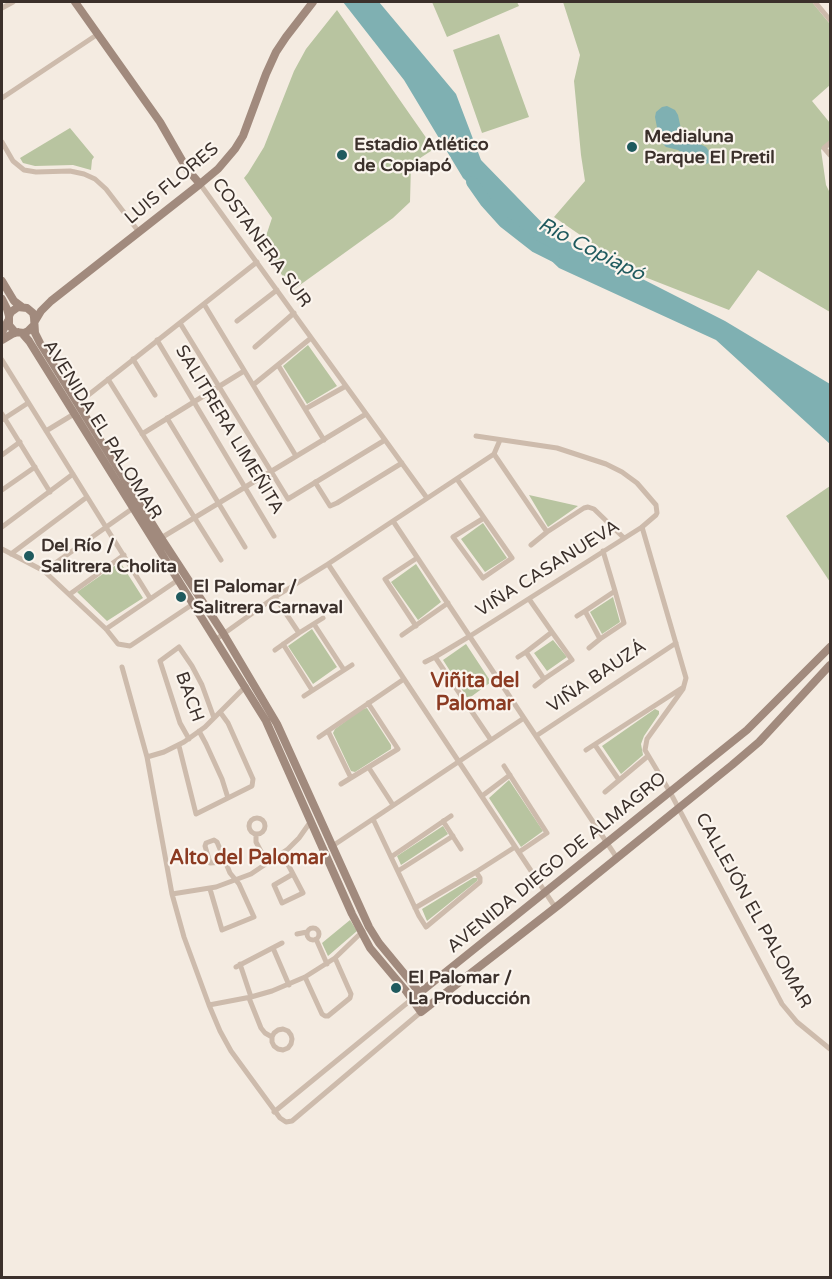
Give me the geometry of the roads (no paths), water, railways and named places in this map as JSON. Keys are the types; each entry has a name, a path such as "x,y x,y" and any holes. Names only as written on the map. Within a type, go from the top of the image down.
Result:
{"street":[{"path":"2,8 13,2"},
{"name":"COSTANERA SUR","path":"75,2 160,122 187,169 427,498"},
{"name":"LUIS FLORES","path":"34,323 51,301 218,169 243,136 276,52 313,2"},
{"path":"815,2 831,20"},
{"path":"2,98 98,34"},
{"path":"2,142 13,161 24,170 70,171 95,179 106,189 139,232"},
{"path":"831,143 824,148 831,155"},
{"path":"46,431 108,379 257,262"},
{"path":"2,282 14,301 33,313 34,323 28,331 2,340"},
{"path":"237,321 277,290"},
{"path":"2,299 12,329 20,333"},
{"name":"LUIS FLORES","path":"25,308 38,308 51,301"},
{"path":"204,304 296,456"},
{"path":"2,332 14,309 25,308"},
{"path":"255,347 294,314"},
{"name":"AVENIDA EL PALOMAR","path":"34,323 37,338 74,409"},
{"path":"180,323 288,499 385,440"},
{"name":"AVENIDA EL PALOMAR","path":"20,333 29,341 223,633 277,724 368,925 379,943 429,1006"},
{"path":"253,385 312,338"},
{"name":"SALITRERA LIMEÑITA","path":"158,340 274,536"},
{"path":"133,359 155,395"},
{"path":"2,360 150,598"},
{"path":"278,365 324,440"},
{"path":"142,434 244,371"},
{"path":"108,379 221,560"},
{"path":"305,409 346,386"},
{"path":"28,403 2,418 20,442 50,492"},
{"path":"161,538 366,414"},
{"path":"168,418 245,547"},
{"path":"476,436 557,448 606,464 637,483 657,508 656,515 642,527 686,678 684,687 647,740 645,750 648,756 604,792"},
{"path":"215,640 275,597 494,454 500,440"},
{"path":"2,455 20,442"},
{"path":"494,454 547,532"},
{"path":"315,482 330,506 402,463"},
{"path":"2,490 35,467"},
{"path":"2,527 73,474"},
{"path":"457,479 512,558 483,578 453,537 484,518"},
{"path":"11,554 87,497"},
{"path":"44,571 137,506"},
{"name":"AVENIDA EL PALOMAR","path":"137,506 178,580 266,721 370,948 421,1012"},
{"path":"531,545 547,532 588,507 594,509 624,538"},
{"path":"393,521 617,858"},
{"name":"VIÑA CASANUEVA","path":"425,662 642,527"},
{"path":"2,549 44,571 106,629 118,644 130,646 193,604"},
{"path":"589,648 624,623 603,551"},
{"path":"69,594 124,555"},
{"path":"416,626 385,579 417,558"},
{"path":"328,564 555,907"},
{"path":"106,629 178,580"},
{"path":"577,616 615,591"},
{"path":"275,597 299,633"},
{"path":"529,599 572,660 535,686"},
{"path":"402,635 448,603"},
{"path":"585,611 600,639"},
{"path":"275,650 323,618"},
{"path":"314,624 344,670"},
{"path":"518,657 552,632"},
{"name":"VIÑA BAUZÁ","path":"536,736 676,643"},
{"path":"283,644 312,690"},
{"name":"BACH","path":"189,739 180,723 160,661 178,647 202,685 214,718"},
{"name":"AVENIDA DIEGO DE ALMAGRO","path":"831,647 741,735 274,1112 283,1121 292,1121 421,1012 617,858 751,748 831,665"},
{"path":"526,652 544,679"},
{"path":"435,657 491,740"},
{"path":"304,696 352,665"},
{"path":"122,667 147,757 172,894 181,930 208,1005 220,1031 231,1051 274,1112"},
{"path":"320,737 404,679"},
{"path":"147,757 179,746 189,739 252,681"},
{"path":"586,750 684,687"},
{"path":"341,784 398,749 368,703"},
{"path":"655,705 659,706 665,714"},
{"path":"179,746 196,814 252,786 254,779 228,723 220,712"},
{"path":"324,851 524,718"},
{"path":"199,731 218,770 228,798"},
{"path":"328,731 351,778"},
{"path":"741,735 751,748"},
{"path":"595,745 619,780"},
{"name":"CALLEJÓN EL PALOMAR","path":"648,756 679,808 782,1004 797,1022 831,1049"},
{"path":"415,908 547,832 504,766"},
{"path":"369,768 393,806"},
{"path":"482,796 510,775"},
{"path":"391,857 451,816"},
{"path":"373,819 426,927 480,882 476,872"},
{"path":"443,821 461,849"},
{"path":"172,894 210,888 251,874 282,853 299,838 311,822"},
{"path":"256,834 256,842 267,863"},
{"path":"398,871 453,836"},
{"path":"210,888 220,928 225,930 254,917 217,842 214,840 206,842 210,863 225,862"},
{"path":"282,853 303,893 282,903 274,885 292,874"},
{"path":"208,1005 250,998 289,985 335,958 368,925"},
{"path":"297,934 307,932 310,928 317,929 319,936 316,939"},
{"path":"307,932 309,939 316,939"},
{"path":"316,939 327,964"},
{"path":"272,1037 264,1033 261,1028 238,966 282,943"},
{"path":"273,948 289,985"},
{"path":"305,977 322,1014 328,1016 350,998 351,994 335,958"}],"water":[{"path":"343,2 379,2 456,94 481,160 552,233 725,321 830,384 830,444 716,340 559,268 463,178 404,80"},
{"path":"667,106 675,110 681,129 688,138 706,147 711,154 709,163 701,165 662,143 655,117 656,112"}],"waterway":[{"name":"Río Copiapó","path":"472,182 504,222 536,247 554,256"}],"place":[{"name":"Medialuna Parque El Pretil","path":"632,147"},
{"name":"Estadio Atlético de Copiapó","path":"342,155"},
{"name":"Del Río / Salitrera Cholita","path":"29,556"},
{"name":"El Palomar / Salitrera Carnaval","path":"181,597"},
{"name":"El Palomar / La Producción","path":"396,988"}],"district":[{"name":"Viñita del Palomar","path":"475,694"},
{"name":"Alto del Palomar","path":"248,859"}]}
